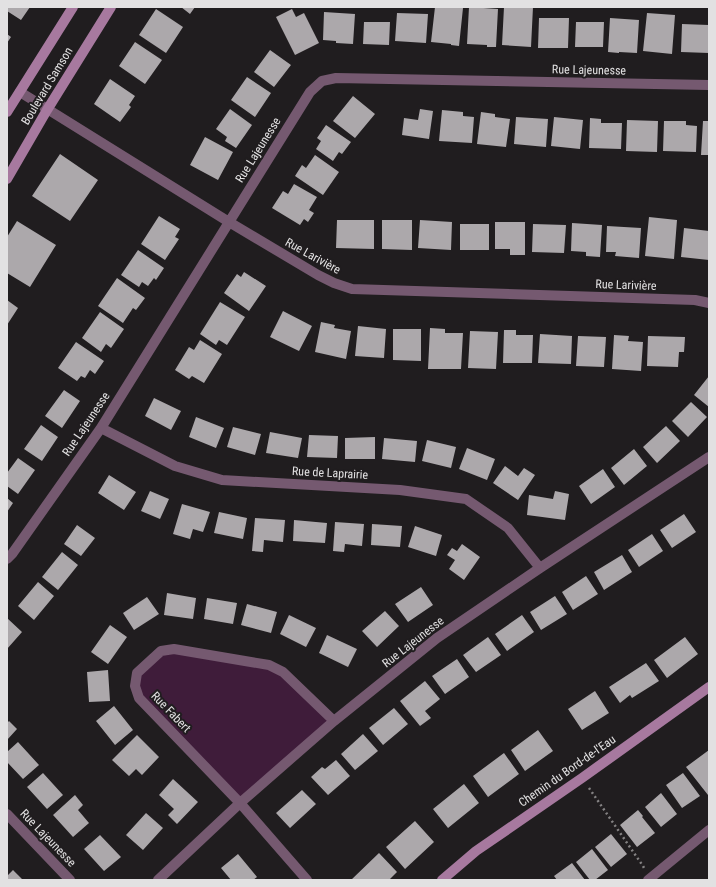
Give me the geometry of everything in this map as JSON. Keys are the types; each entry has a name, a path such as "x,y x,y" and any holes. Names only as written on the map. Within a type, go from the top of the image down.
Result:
{"street":[{"name":"Boulevard Samson","path":"7,112 72,7"},
{"name":"Boulevard Samson","path":"7,179 47,110 111,7"},
{"name":"Rue Lajeunesse","path":"7,559 101,428 310,92 322,81 336,78 709,85"},
{"name":"Rue Larivière","path":"20,92 229,222 318,276 334,284 352,288 694,300 709,302"},
{"name":"Rue de Laprairie","path":"101,428 175,466 222,480 400,490 466,499 508,528 540,568"},
{"name":"Rue Lajeunesse","path":"158,880 240,803 334,721 437,638 540,568 709,457"},
{"name":"Rue Fabert","path":"308,880 240,803 139,698 135,686 138,673 161,651 174,649 269,665 283,672 334,721"},
{"name":"Chemin du Bord-de-l'Eau","path":"442,880 476,851 582,778 709,687"},
{"name":"Rue Lajeunesse","path":"7,814 70,880"},
{"path":"646,876 709,830"}],"path":[{"path":"582,778 643,866 646,876"}],"shaded area":[{"path":"161,651 269,665 334,721 240,803 139,698 137,673"}],"building":[{"path":"7,7 30,7 21,20 7,11"},
{"path":"181,7 195,7 190,14"},
{"path":"435,7 463,8 459,46 431,42"},
{"path":"469,7 498,9 496,47 467,44"},
{"path":"504,7 533,7 531,47 502,45"},
{"path":"156,9 183,27 166,53 139,35"},
{"path":"292,9 296,17 304,13 319,43 295,55 276,17"},
{"path":"324,12 355,14 353,44 336,43 336,41 323,40"},
{"path":"397,13 428,14 426,43 395,41"},
{"path":"647,13 675,15 672,54 643,51"},
{"path":"539,18 569,18 568,48 538,48"},
{"path":"610,18 639,20 637,53 608,52"},
{"path":"364,22 390,22 389,45 363,44"},
{"path":"576,22 604,22 603,47 575,47"},
{"path":"682,24 709,25 709,53 681,52"},
{"path":"7,34 11,37 7,43"},
{"path":"135,42 162,60 145,84 119,66"},
{"path":"270,50 291,65 274,87 254,72"},
{"path":"247,77 271,93 255,117 231,100"},
{"path":"110,79 135,96 129,105 131,107 120,122 94,104"},
{"path":"353,96 375,114 355,138 333,121"},
{"path":"230,109 252,125 236,148 225,141 227,137 216,129"},
{"path":"420,109 433,111 429,139 402,135 404,118 418,120"},
{"path":"442,110 463,112 463,116 474,117 472,143 439,141"},
{"path":"481,112 495,114 495,117 510,119 506,147 477,144"},
{"path":"516,117 548,119 546,147 514,144"},
{"path":"554,117 583,120 580,149 551,146"},
{"path":"590,118 601,119 601,123 622,123 621,149 589,148"},
{"path":"627,120 658,121 657,152 626,151"},
{"path":"664,121 686,121 686,125 697,126 696,152 663,151"},
{"path":"703,121 709,121 709,155 701,155"},
{"path":"326,125 351,142 342,154 339,152 333,161 316,149 321,141 317,138"},
{"path":"205,137 233,152 218,180 190,165"},
{"path":"60,154 98,180 70,221 32,196"},
{"path":"315,155 339,172 323,195 295,176 302,165 306,168"},
{"path":"294,184 317,197 309,210 314,213 308,222 304,219 300,225 272,208 283,191 288,194"},
{"path":"159,216 180,229 175,237 179,239 165,260 141,244"},
{"path":"649,217 677,220 674,259 645,256"},
{"path":"337,220 374,220 374,249 336,248"},
{"path":"382,220 412,220 412,250 382,249"},
{"path":"420,220 452,222 451,250 418,248"},
{"path":"17,221 56,245 30,287 7,273 7,237"},
{"path":"495,222 525,222 525,255 510,255 510,249 495,249"},
{"path":"572,223 602,225 600,257 586,256 586,252 571,251"},
{"path":"460,224 489,224 489,250 460,250"},
{"path":"533,224 566,225 564,253 532,252"},
{"path":"607,226 641,228 639,258 615,256 616,252 606,252"},
{"path":"684,228 709,231 709,260 681,257"},
{"path":"138,250 164,268 156,280 154,278 148,286 142,282 139,287 121,275"},
{"path":"244,272 266,286 249,311 224,293 237,274 241,277"},
{"path":"117,278 145,298 136,310 133,308 123,323 98,306"},
{"path":"7,300 18,308 7,325"},
{"path":"220,302 245,317 227,345 219,340 216,345 200,334"},
{"path":"283,311 312,326 299,351 270,337"},
{"path":"100,312 124,329 111,348 106,344 101,352 82,338"},
{"path":"321,322 335,325 334,328 351,331 346,359 315,352"},
{"path":"358,326 386,329 384,358 355,356"},
{"path":"430,328 445,329 445,333 463,333 461,369 428,369"},
{"path":"393,329 421,329 421,361 393,360"},
{"path":"504,330 516,330 516,335 533,335 532,363 503,363"},
{"path":"470,331 498,332 496,369 468,368"},
{"path":"540,334 572,336 571,364 538,363"},
{"path":"614,335 629,336 628,341 643,342 641,371 612,369"},
{"path":"578,336 606,337 604,367 576,366"},
{"path":"648,336 685,337 684,352 679,352 678,367 647,366"},
{"path":"200,340 222,354 204,383 192,376 189,379 175,370 189,347 194,350"},
{"path":"76,342 104,361 95,374 90,370 85,378 81,376 77,381 58,368"},
{"path":"709,376 709,407 694,395"},
{"path":"64,390 80,401 62,428 45,416"},
{"path":"154,398 181,411 171,430 145,416"},
{"path":"691,402 707,417 688,437 672,421"},
{"path":"196,417 224,428 216,448 189,437"},
{"path":"41,425 58,437 42,461 24,449"},
{"path":"666,426 680,441 657,463 643,447"},
{"path":"233,427 261,434 255,455 227,447"},
{"path":"270,432 302,438 298,458 266,453"},
{"path":"309,435 338,436 337,458 307,457"},
{"path":"375,437 375,459 345,459 345,438"},
{"path":"384,438 417,441 415,462 382,459"},
{"path":"427,440 456,447 451,468 422,461"},
{"path":"467,448 495,459 487,480 459,469"},
{"path":"634,449 647,466 624,485 611,468"},
{"path":"18,458 35,470 18,494 7,486 7,473"},
{"path":"505,466 518,476 524,468 535,475 518,500 493,483"},
{"path":"603,469 615,487 591,504 579,486"},
{"path":"109,475 136,492 124,510 98,493"},
{"path":"150,491 169,499 160,519 141,511"},
{"path":"555,491 569,494 565,520 527,515 529,495 553,499"},
{"path":"7,498 13,503 7,512"},
{"path":"182,504 210,512 203,532 193,529 190,539 173,534"},
{"path":"219,512 247,518 243,539 214,533"},
{"path":"684,514 696,532 672,548 660,530"},
{"path":"255,518 285,520 283,542 264,540 263,552 252,551"},
{"path":"294,520 327,523 325,543 293,541"},
{"path":"335,522 364,524 362,546 345,544 344,552 333,551"},
{"path":"372,524 402,526 400,547 371,545"},
{"path":"77,525 95,538 81,556 64,544"},
{"path":"415,526 442,535 436,556 408,547"},
{"path":"652,534 663,551 639,567 628,550"},
{"path":"462,544 480,557 464,580 449,569 455,560 447,555 452,548 457,551"},
{"path":"62,552 78,565 58,590 42,577"},
{"path":"622,555 632,572 604,590 594,572"},
{"path":"586,576 598,594 573,610 562,592"},
{"path":"38,582 54,596 34,620 18,606"},
{"path":"421,587 433,605 408,622 395,604"},
{"path":"167,593 196,598 193,619 164,615"},
{"path":"555,596 567,614 541,630 530,612"},
{"path":"147,597 159,614 134,630 123,613"},
{"path":"207,598 237,603 233,624 204,619"},
{"path":"247,604 277,612 271,633 241,625"},
{"path":"385,611 399,626 377,647 362,631"},
{"path":"289,615 316,628 306,647 280,634"},
{"path":"522,615 534,632 507,651 495,634"},
{"path":"7,618 22,632 7,649"},
{"path":"110,625 127,637 108,664 91,652"},
{"path":"327,635 357,649 348,667 319,653"},
{"path":"488,637 501,655 476,672 463,655"},
{"path":"685,637 698,654 667,678 654,660"},
{"path":"457,659 469,677 445,694 432,676"},
{"path":"646,663 659,681 632,698 630,695 620,703 609,687"},
{"path":"108,670 110,701 89,702 87,672"},
{"path":"425,681 440,699 425,711 431,718 420,726 400,701"},
{"path":"595,691 609,713 582,730 568,709"},
{"path":"114,706 133,730 115,745 96,721"},
{"path":"394,708 408,724 383,745 369,728"},
{"path":"9,721 17,729 7,740 7,723"},
{"path":"538,730 553,751 525,771 511,750"},
{"path":"363,734 378,751 355,770 341,754"},
{"path":"137,735 159,757 142,775 136,769 129,776 112,760"},
{"path":"18,742 39,765 23,779 7,762 7,752"},
{"path":"709,750 709,794 708,795 686,767"},
{"path":"504,753 519,774 488,797 473,776"},
{"path":"336,760 350,776 328,795 311,777 322,767 325,769"},
{"path":"43,773 63,795 47,809 27,787"},
{"path":"683,773 700,796 682,808 666,785"},
{"path":"173,779 198,802 177,824 168,815 174,809 159,795"},
{"path":"464,784 479,803 448,828 433,809"},
{"path":"302,790 316,804 290,828 276,813"},
{"path":"661,793 677,814 661,827 645,807"},
{"path":"75,795 83,805 78,810 89,823 73,837 53,815"},
{"path":"638,810 655,833 637,847 620,825"},
{"path":"146,813 163,828 143,850 126,835"},
{"path":"415,821 434,842 405,869 386,847"},
{"path":"611,834 627,854 611,867 595,847"},
{"path":"100,835 121,857 104,871 84,849"},
{"path":"592,849 608,870 595,880 590,880 576,862"},
{"path":"379,853 397,872 389,880 351,880"},
{"path":"238,854 257,877 253,880 231,880 221,868"},
{"path":"572,863 585,880 557,880 554,876"},
{"path":"13,870 23,880 7,880 7,876"}]}
